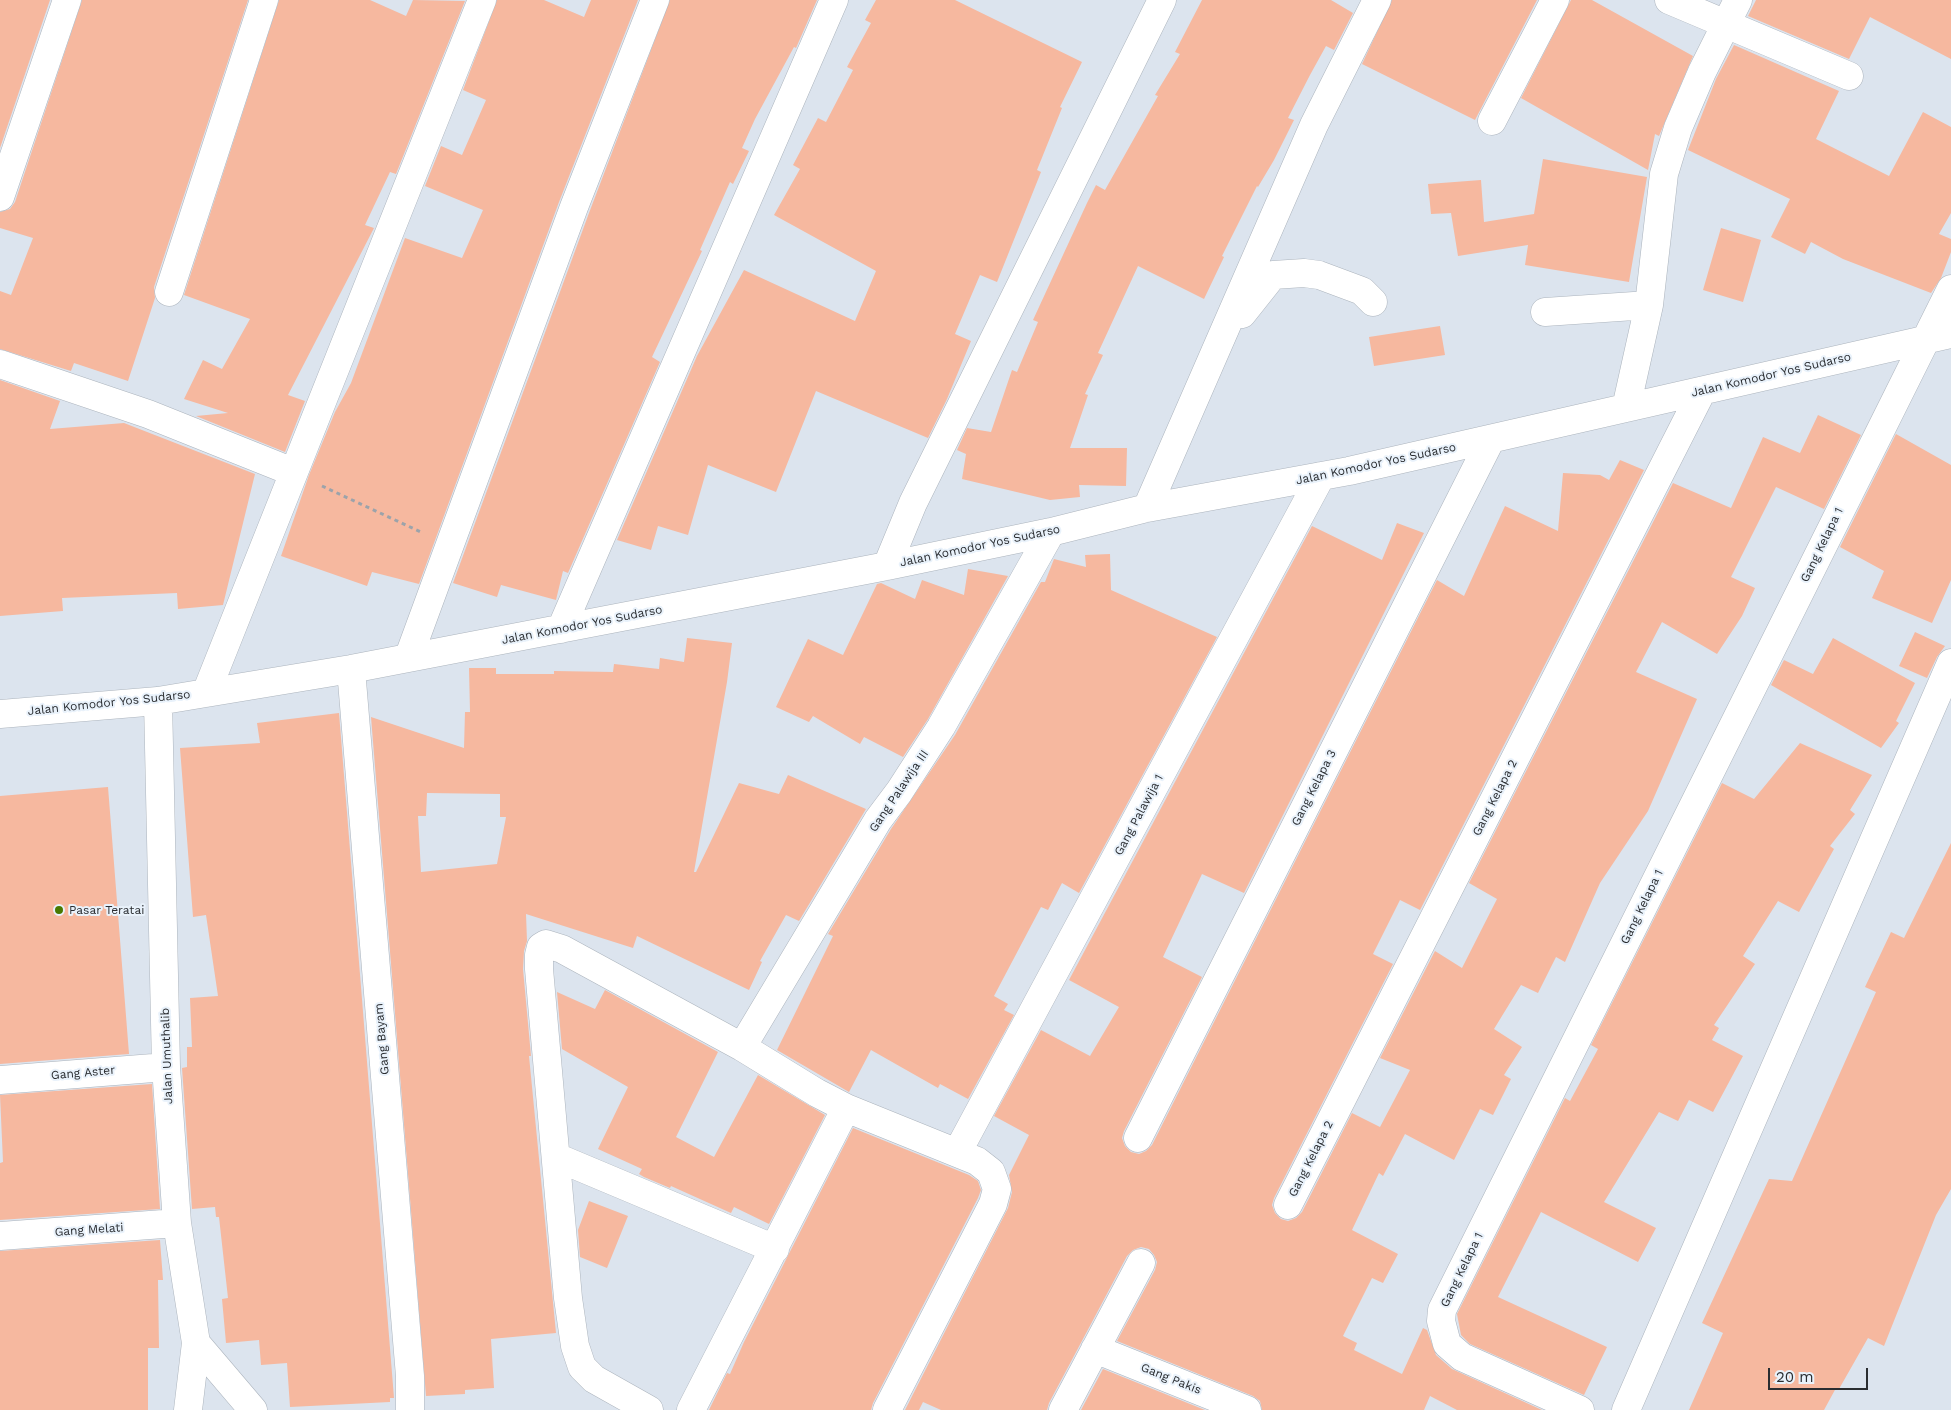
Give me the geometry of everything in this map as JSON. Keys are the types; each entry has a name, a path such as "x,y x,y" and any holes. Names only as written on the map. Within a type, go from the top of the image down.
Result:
{"street":[{"path":"0,197 67,0"},
{"path":"168,292 264,0"},
{"path":"206,693 292,472 482,0"},
{"path":"410,656 574,207 655,0"},
{"path":"561,629 834,0"},
{"path":"887,566 913,503 1162,0"},
{"path":"1147,508 1314,125 1377,0"},
{"path":"1492,120 1556,0"},
{"path":"1669,0 1725,26 1849,76"},
{"path":"1626,408 1649,305 1664,174 1678,128 1738,0"},
{"path":"1202,379 1242,313 1273,274 1304,273 1319,275 1362,291 1373,302"},
{"name":"Gang Kelapa 1","path":"1580,1410 1462,1356 1447,1344 1442,1332 1442,1310 1951,289"},
{"path":"1545,312 1649,305"},
{"name":"Jalan Komodor Yos Sudarso","path":"0,714 158,701 351,669 410,656 887,566 1051,532 1147,508 1321,476 1491,439 1951,334"},
{"path":"0,364 148,414 292,472"},
{"name":"Gang Kelapa 2","path":"1288,1206 1702,391"},
{"name":"Gang Kelapa 3","path":"1138,1138 1491,439"},
{"name":"Gang Palawija 1","path":"956,1153 1321,476"},
{"name":"Gang Palawija III","path":"742,1047 878,820 899,792 941,726 1051,532"},
{"name":"Gang Bayam","path":"351,669 410,1376 410,1410"},
{"path":"1626,1410 1950,670"},
{"name":"Jalan Umuthalib","path":"158,701 166,1066 177,1223 196,1343 188,1410"},
{"path":"649,1410 594,1379 582,1367 575,1346 568,1298 539,968 539,955 542,947 546,944 555,944 742,1047 846,1108 977,1161 991,1172 997,1189 993,1204 887,1410"},
{"name":"Gang Aster","path":"0,1080 166,1066"},
{"path":"691,1410 846,1108"},
{"path":"556,1157 775,1249"},
{"name":"Gang Melati","path":"0,1236 177,1223"},
{"path":"1063,1410 1141,1263"},
{"path":"196,1343 252,1410"},
{"name":"Gang Pakis","path":"1095,1349 1248,1410"}],"path":[{"path":"292,472 450,546"}],"building":[{"path":"0,0 50,0 0,148"},
{"path":"82,0 248,0 154,287 155,298 128,381 74,363 71,371 0,349 0,291 11,295 33,238 0,228 0,212 10,209 15,202"},
{"path":"279,0 370,0 406,16 413,0 465,1 396,174 390,172 365,225 374,228 288,395 305,401 285,452 196,416 228,413 184,399 203,360 222,369 250,319 184,295"},
{"path":"497,0 544,0 584,17 591,0 638,0 559,202 419,584 372,572 367,586 281,556 309,475 335,412 351,383 405,238 462,258 483,210 425,186 441,146 462,155 486,100 463,90"},
{"path":"670,0 817,0 796,48 794,47 755,119 742,148 749,151 733,184 730,182 700,250 702,251 652,357 660,362 568,573 563,571 556,600 501,585 497,597 453,583 589,213"},
{"path":"876,0 955,0 1082,62 1060,107 1062,108 1037,170 1041,172 997,282 980,275 955,334 971,341 947,399 928,438 816,391 776,492 708,465 688,535 658,526 651,550 617,540 697,356 744,270 855,321 876,271 774,215 800,169 793,165 818,118 826,122 853,70 847,67 871,23 865,20"},
{"path":"1202,0 1331,0 1353,13 1334,50 1326,46 1310,75 1288,118 1294,120 1274,160 1257,186 1222,256 1224,257 1204,299 1138,266 1098,353 1103,355 1085,394 1088,395 1070,448 1127,448 1126,486 1079,485 1080,497 1050,500 962,479 966,454 957,450 967,428 991,432 1012,370 1017,372 1038,322 1033,320 1087,203 1096,185 1105,190 1158,96 1155,95 1180,54 1175,52"},
{"path":"1392,0 1537,0 1475,120 1362,64"},
{"path":"1571,0 1592,0 1693,56 1659,136 1655,134 1648,170 1521,98"},
{"path":"1756,0 1951,0 1951,59 1870,17 1849,59 1748,16"},
{"path":"1734,45 1839,91 1816,139 1889,176 1923,112 1951,127 1951,213 1939,234 1951,239 1951,252 1941,278 1931,293 1843,259 1811,242 1805,254 1771,237 1790,199 1688,150 1716,79"},
{"path":"1543,159 1647,177 1629,282 1525,265 1528,245 1458,256 1451,213 1431,214 1428,184 1481,180 1484,222 1534,214"},
{"path":"1721,228 1761,240 1743,302 1703,290"},
{"path":"1440,326 1445,355 1374,366 1369,337"},
{"path":"0,380 60,401 50,429 124,423 255,474 223,605 178,609 177,593 62,598 63,611 0,616"},
{"path":"1818,415 1861,435 1824,509 1776,487 1731,577 1755,588 1742,616 1717,654 1662,622 1636,672 1697,699 1648,811 1600,883 1565,962 1556,957 1538,993 1521,985 1494,1029 1522,1047 1504,1075 1511,1079 1493,1115 1480,1109 1454,1160 1405,1134 1383,1176 1379,1173 1352,1230 1398,1254 1383,1283 1372,1278 1343,1336 1357,1343 1354,1350 1402,1374 1423,1328 1427,1330 1436,1355 1452,1369 1542,1410 1457,1410 1430,1396 1424,1410 1262,1410 1260,1401 1253,1396 1117,1341 1155,1270 1157,1262 1154,1255 1149,1249 1141,1247 1133,1250 1127,1256 1047,1410 941,1410 923,1402 919,1410 905,1410 1008,1208 1012,1192 1009,1175 1029,1135 994,1116 1041,1030 1090,1056 1119,1007 1069,980 1312,526 1382,560 1397,523 1424,533 1244,893 1202,874 1163,957 1202,977 1124,1131 1122,1138 1125,1146 1131,1152 1139,1154 1146,1151 1152,1145 1437,580 1464,596 1505,506 1558,531 1563,473 1600,475 1609,480 1620,460 1644,470 1420,910 1400,900 1373,954 1393,964 1274,1198 1272,1205 1275,1213 1281,1219 1288,1221 1296,1218 1302,1212 1352,1113 1380,1127 1410,1070 1380,1058 1435,951 1462,968 1497,899 1469,883 1673,483 1731,508 1763,437 1800,453"},
{"path":"1896,434 1951,465 1951,580 1932,623 1872,598 1884,571 1840,547"},
{"path":"1110,554 1111,590 1217,637 1079,893 1062,883 1048,910 1041,907 994,996 1008,1004 1004,1010 1014,1015 968,1099 940,1084 938,1088 871,1050 849,1092 777,1050 833,936 828,934 891,829 955,735 1041,582 1045,582 1054,559 1086,567 1085,555"},
{"path":"968,569 1008,576 928,719 903,757 864,737 860,744 813,716 809,722 776,707 808,639 843,655 877,584 881,583 915,599 922,580 964,595"},
{"path":"1915,632 1945,646 1937,657 1927,678 1899,666"},
{"path":"687,638 732,643 694,872 696,872 739,783 779,794 788,775 866,809 799,921 786,915 760,961 762,962 749,990 637,936 633,948 526,914 527,941 524,951 523,969 531,1056 529,1056 556,1333 491,1339 494,1388 465,1390 465,1394 426,1396 371,717 464,748 465,712 470,712 469,668 496,668 496,674 554,674 554,671 613,672 614,664 659,669 660,658 684,662","holes":["427,793 500,794 500,817 506,817 497,864 421,872 418,816 426,816"]},
{"path":"1833,638 1915,683 1896,721 1899,723 1881,748 1771,685 1784,660 1813,674"},
{"path":"339,713 394,1398 390,1398 390,1402 290,1407 287,1363 261,1365 259,1340 226,1343 222,1299 228,1298 219,1217 216,1217 215,1207 192,1209 182,1068 187,1067 187,1047 192,1047 190,998 218,996 206,915 193,917 180,748 260,743 257,723"},
{"path":"1800,743 1872,775 1850,810 1855,814 1830,846 1834,849 1799,912 1778,901 1743,956 1755,964 1714,1025 1719,1028 1712,1040 1743,1056 1713,1112 1689,1100 1678,1121 1659,1112 1604,1202 1656,1228 1638,1262 1541,1212 1498,1297 1607,1347 1584,1395 1470,1344 1461,1335 1457,1314 1565,1098 1570,1101 1598,1049 1591,1045 1722,783 1754,799"},
{"name":"Pasar Teratai","path":"108,787 129,1054 0,1064 0,796"},
{"path":"1951,843 1951,1189 1936,1215 1884,1346 1868,1338 1839,1389 1836,1388 1824,1410 1689,1410 1723,1333 1702,1323 1769,1179 1792,1181 1876,992 1865,987 1891,932 1904,938"},
{"path":"605,990 718,1052 676,1137 714,1157 758,1075 825,1115 769,1224 734,1207 731,1213 671,1186 670,1188 644,1177 639,1174 642,1169 598,1149 628,1087 562,1049 557,992 595,1009"},
{"path":"152,1084 160,1209 0,1220 0,1163 3,1162 0,1095"},
{"path":"853,1128 969,1175 978,1181 981,1190 871,1410 709,1410 727,1373 730,1374 744,1342"},
{"path":"589,1201 628,1216 607,1268 580,1257 578,1230"},
{"path":"160,1240 163,1280 158,1280 159,1348 148,1348 148,1410 0,1410 0,1251"},
{"path":"1103,1369 1205,1410 1081,1410"}],"place":[{"name":"Pasar Teratai","path":"59,910"}]}
